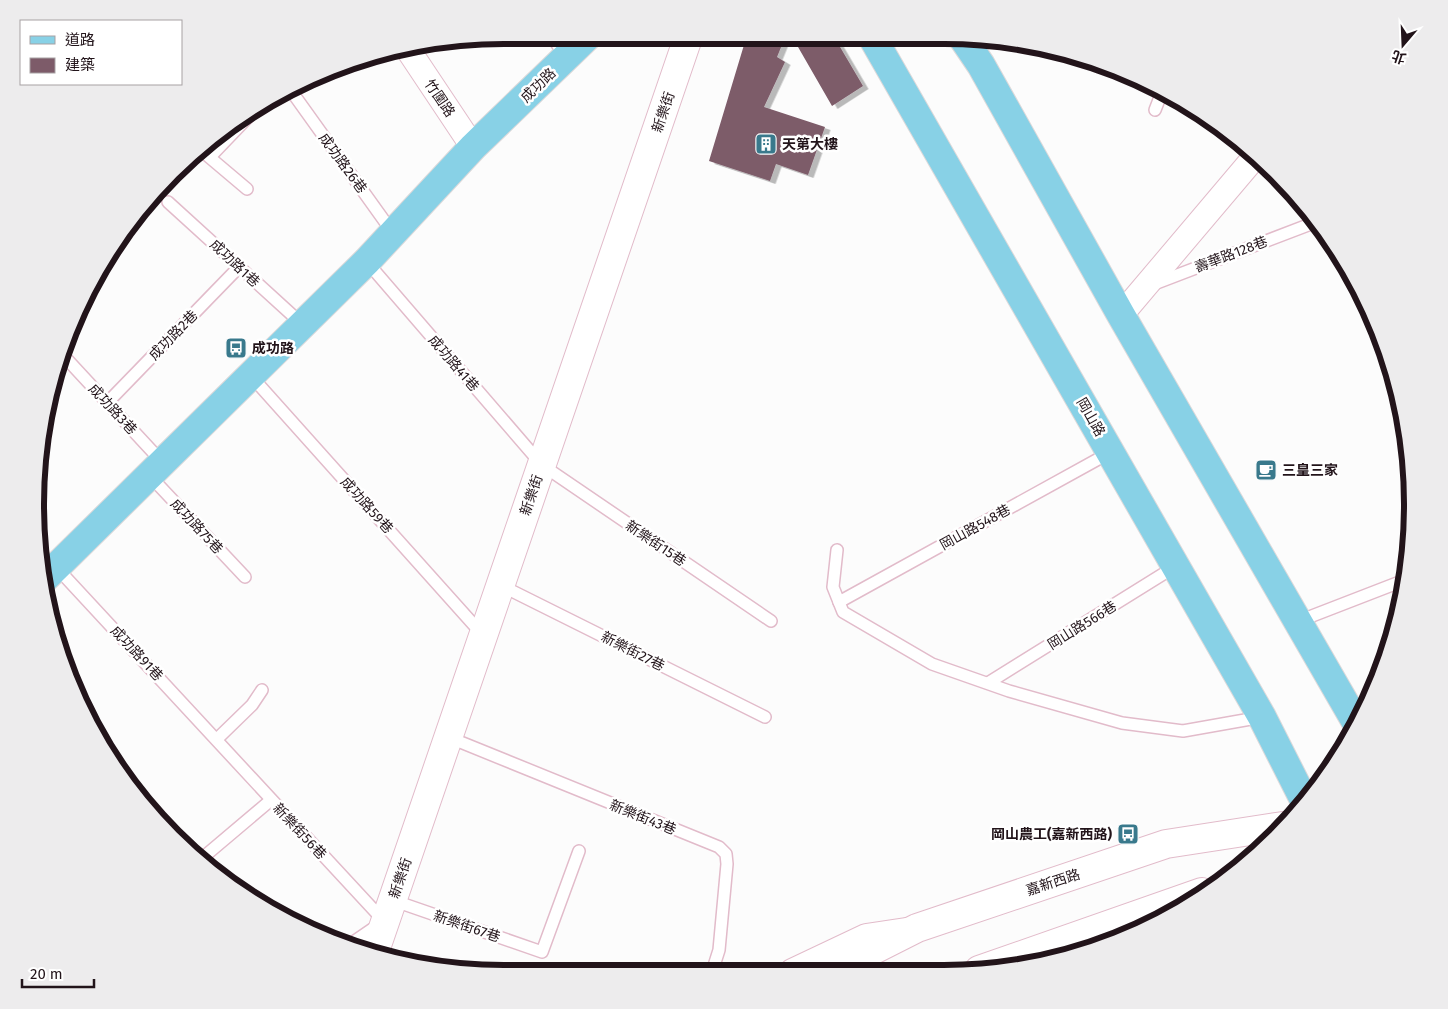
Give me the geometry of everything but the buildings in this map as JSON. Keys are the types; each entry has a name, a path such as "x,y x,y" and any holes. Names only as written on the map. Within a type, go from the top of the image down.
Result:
{"main road":[{"name":"成功路","path":"50,574 394,234 473,147 580,44"},
{"name":"岡山路","path":"876,44 1262,716 1301,794"},
{"path":"967,45 981,65 1121,315 1353,716"}],"street":[{"name":"新樂街","path":"376,947 686,44"},
{"name":"竹圍路","path":"410,54 473,147"},
{"path":"1121,315 1251,162"},
{"name":"嘉新西路","path":"844,965 917,928 1166,844 1271,828"},
{"path":"1005,961 1182,899"},
{"path":"805,965 866,936 917,928"}],"lane":[{"path":"557,44 566,58"},
{"name":"成功路26巷","path":"294,95 394,234"},
{"path":"1155,110 1160,98"},
{"path":"206,154 248,189"},
{"name":"成功路1巷","path":"168,202 302,324"},
{"name":"壽華路128巷","path":"1145,287 1309,225"},
{"name":"成功路41巷","path":"366,261 542,465"},
{"name":"成功路2巷","path":"107,403 239,267"},
{"name":"成功路3巷","path":"67,359 107,403 156,470"},
{"name":"成功路59巷","path":"250,375 483,636"},
{"name":"岡山路548巷","path":"839,602 1111,452"},
{"name":"新樂街15巷","path":"542,465 771,621"},
{"name":"成功路75巷","path":"156,470 245,577"},
{"path":"836,550 833,587 843,612 932,664 988,683 1122,723 1183,731 1262,716"},
{"name":"岡山路566巷","path":"988,683 1176,566"},
{"name":"成功路91巷","path":"50,574 217,739"},
{"path":"1299,621 1397,583"},
{"name":"新樂街27巷","path":"500,585 765,717"},
{"path":"217,739 252,705 262,690"},
{"name":"新樂街43巷","path":"448,738 719,847 726,854 727,864 719,950 714,965"},
{"name":"新樂街56巷","path":"217,739 271,800 388,911"},
{"path":"206,855 271,800"},
{"name":"新樂街67巷","path":"388,911 542,952 578,851"},
{"path":"354,940 388,911"}],"place":[{"name":"天第大樓","path":"766,144"},
{"name":"成功路","path":"236,348"},
{"name":"三皇三家","path":"1266,470"},
{"name":"岡山農工(嘉新西路)","path":"1128,834"}]}
